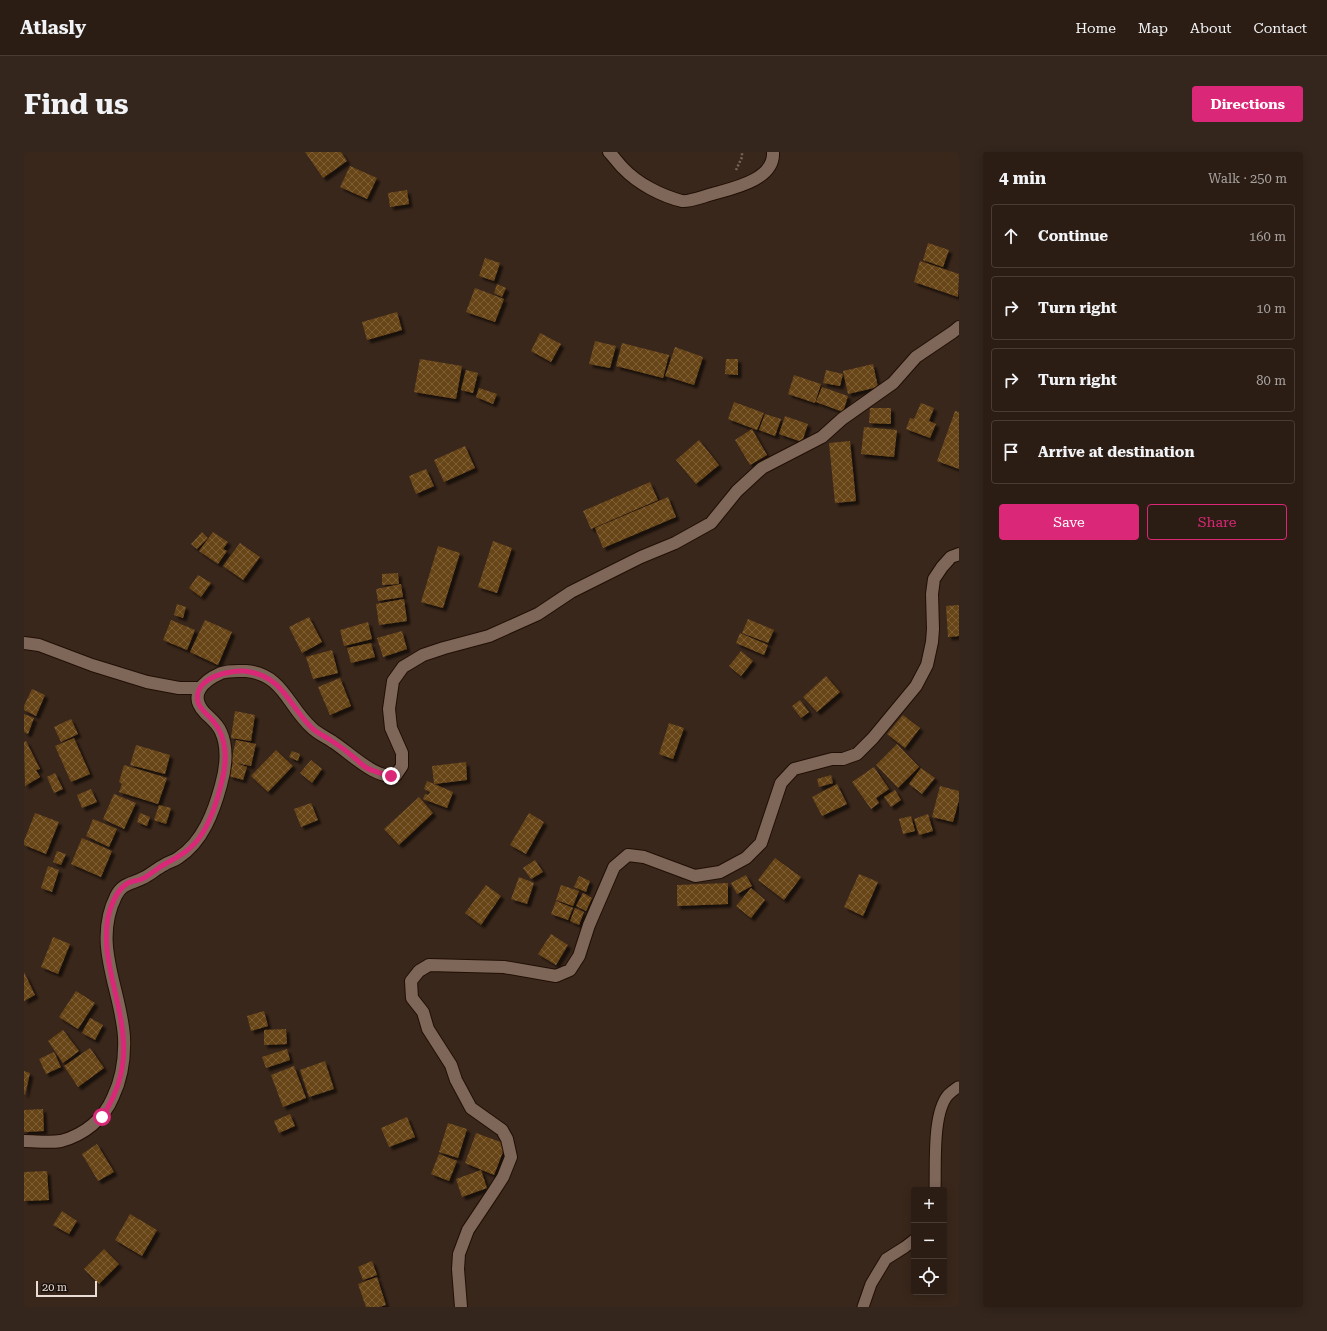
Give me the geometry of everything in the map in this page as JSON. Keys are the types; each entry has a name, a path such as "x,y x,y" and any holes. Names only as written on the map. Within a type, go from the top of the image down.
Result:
{"street":[{"path":"609,152 624,169 640,181 660,193 684,202 738,187 754,180 764,172 770,163 772,152"},
{"path":"24,1141 61,1141 77,1134 96,1123 102,1117 111,1103 118,1087 123,1062 124,1036 107,957 106,932 108,916 117,893 127,884 142,879 162,866 179,858 193,846 206,827 222,784 225,762 224,744 221,730 199,704 197,698 200,688 204,683 210,678 237,670 250,671 262,675 273,681 283,690 300,715 312,729 348,752 367,768 391,776 396,775 402,766 402,753 391,728 389,709 393,681 403,667 423,655 489,636 538,614 600,576 675,543 711,523 737,491 762,468 822,437 893,382 916,358 953,332 959,326"},
{"path":"461,1307 458,1269 459,1254 468,1230 497,1186 511,1157 507,1139 502,1130 471,1108 456,1080 452,1065 428,1029 423,1012 412,998 412,981 415,976 419,970 429,965 504,966 556,976 570,970 579,956 589,925 614,867 628,855 644,857 695,876 720,872 746,858 761,843 781,783 794,769 832,759 843,759 857,754 873,738 916,686 927,665 932,642 932,594 934,579 951,557 959,554"},
{"path":"24,643 39,646 92,665 147,682 179,688 200,688"}],"lane":[{"path":"935,1187 935,1149 942,1107 948,1095 959,1087"},
{"path":"863,1307 871,1284 886,1258 911,1242"}],"building":[{"path":"305,152 341,152 347,161 323,178"},
{"path":"350,166 377,178 367,199 340,187"},
{"path":"407,190 409,204 390,207 388,193"},
{"path":"928,243 949,250 943,267 923,260"},
{"path":"485,258 500,263 494,281 479,276"},
{"path":"920,261 959,274 958,297 914,282"},
{"path":"497,284 506,288 502,297 494,293"},
{"path":"475,288 504,299 495,322 466,312"},
{"path":"397,312 402,330 367,340 362,322"},
{"path":"540,333 561,344 551,362 531,351"},
{"path":"595,341 616,346 610,368 589,364"},
{"path":"622,343 669,355 663,378 616,366"},
{"path":"675,347 703,357 694,385 665,376"},
{"path":"420,359 462,366 456,399 414,392"},
{"path":"726,359 738,359 738,375 725,374"},
{"path":"873,364 878,387 848,394 843,371"},
{"path":"466,370 478,373 473,393 461,390"},
{"path":"826,370 843,374 840,386 823,383"},
{"path":"794,375 821,384 815,403 788,394"},
{"path":"822,387 848,396 843,412 816,402"},
{"path":"479,388 497,394 493,404 476,397"},
{"path":"734,402 764,413 757,430 728,419"},
{"path":"921,403 934,408 929,421 936,424 930,438 906,429 910,418 914,419"},
{"path":"870,408 891,408 891,424 869,423"},
{"path":"955,411 959,412 959,469 937,461"},
{"path":"765,414 781,419 775,436 759,430"},
{"path":"785,416 808,424 802,442 779,434"},
{"path":"864,427 897,430 894,457 861,454"},
{"path":"752,429 767,455 750,465 735,440"},
{"path":"699,440 719,465 696,484 676,460"},
{"path":"850,441 856,501 835,503 829,443"},
{"path":"465,446 475,468 444,482 434,460"},
{"path":"426,469 434,486 416,494 409,476"},
{"path":"650,482 658,500 591,529 583,511"},
{"path":"668,497 676,517 603,548 595,528"},
{"path":"202,532 208,538 197,549 191,544"},
{"path":"213,532 228,542 223,549 227,551 218,564 199,551"},
{"path":"493,541 512,548 497,593 478,587"},
{"path":"240,543 260,557 243,580 223,566"},
{"path":"438,546 460,553 443,608 421,602"},
{"path":"398,573 399,584 382,585 382,574"},
{"path":"198,575 211,583 201,597 189,588"},
{"path":"401,584 403,597 378,601 376,589"},
{"path":"404,599 407,621 379,625 376,604"},
{"path":"177,604 186,607 183,618 174,615"},
{"path":"959,605 959,636 948,637 946,606"},
{"path":"309,617 322,642 302,653 289,627"},
{"path":"748,619 774,630 768,643 742,633"},
{"path":"171,620 195,630 187,650 163,640"},
{"path":"205,620 232,632 218,665 190,652"},
{"path":"368,622 372,639 344,646 340,630"},
{"path":"402,631 407,649 383,657 377,638"},
{"path":"740,633 768,645 764,655 736,643"},
{"path":"371,643 375,657 351,663 347,648"},
{"path":"332,650 338,673 313,679 306,657"},
{"path":"741,651 753,661 741,676 729,666"},
{"path":"826,676 840,692 817,712 803,697"},
{"path":"340,678 351,706 330,715 318,687"},
{"path":"32,689 45,695 36,716 24,710 24,706"},
{"path":"800,700 809,712 801,718 792,706"},
{"path":"235,711 255,715 251,741 231,738"},
{"path":"24,714 34,718 28,734 24,732"},
{"path":"903,715 920,728 905,748 887,734"},
{"path":"71,719 78,734 61,742 54,727"},
{"path":"669,723 684,728 673,759 659,754"},
{"path":"74,738 90,774 71,782 55,746"},
{"path":"236,740 256,744 251,766 231,762"},
{"path":"26,741 40,769 36,770 40,777 25,786 24,742"},
{"path":"897,744 919,767 898,788 876,765"},
{"path":"136,745 170,755 165,774 130,765"},
{"path":"276,750 293,766 268,792 251,776"},
{"path":"292,751 300,754 298,761 289,757"},
{"path":"311,760 322,769 312,783 300,773"},
{"path":"233,762 247,767 243,780 229,776"},
{"path":"466,762 467,780 434,784 432,766"},
{"path":"124,765 167,778 158,804 119,792 122,784 119,782"},
{"path":"874,767 889,789 876,798 879,803 871,809 852,782"},
{"path":"921,768 935,778 922,794 909,784"},
{"path":"55,773 63,789 54,793 47,777"},
{"path":"831,775 833,783 819,787 817,779"},
{"path":"427,781 453,792 447,808 423,799 425,794 428,795 430,792 424,789"},
{"path":"837,784 847,804 822,816 812,797"},
{"path":"940,786 959,791 959,800 953,822 932,817"},
{"path":"91,789 97,802 82,808 77,795"},
{"path":"895,790 901,800 891,807 884,797"},
{"path":"114,794 136,803 124,829 103,819"},
{"path":"419,797 433,813 399,845 384,829"},
{"path":"311,803 318,820 301,827 294,809"},
{"path":"159,805 171,808 166,824 154,820"},
{"path":"35,813 59,822 46,854 24,845 24,841"},
{"path":"140,813 150,817 147,826 137,822"},
{"path":"529,813 544,822 526,854 510,845"},
{"path":"928,814 933,831 919,835 914,819"},
{"path":"911,816 915,831 903,834 899,819"},
{"path":"93,819 117,829 109,847 86,836"},
{"path":"82,838 112,851 101,877 71,864"},
{"path":"57,851 66,854 61,865 53,862"},
{"path":"775,858 801,877 784,900 758,880"},
{"path":"535,860 543,872 531,879 523,868"},
{"path":"48,866 59,870 52,892 41,888"},
{"path":"859,874 878,882 863,916 844,907"},
{"path":"746,875 752,886 737,894 731,883"},
{"path":"579,876 590,881 586,892 574,887"},
{"path":"519,877 534,883 527,904 511,899"},
{"path":"728,883 728,904 677,906 677,885"},
{"path":"486,885 501,896 481,925 465,913"},
{"path":"561,885 579,891 573,906 556,900"},
{"path":"751,888 765,900 751,918 736,906"},
{"path":"583,893 592,898 586,911 576,906"},
{"path":"556,901 573,908 568,920 551,914"},
{"path":"575,908 584,912 579,925 570,921"},
{"path":"551,934 568,945 556,965 538,954"},
{"path":"53,937 70,944 58,974 41,967"},
{"path":"24,972 35,995 24,1001"},
{"path":"76,991 95,1003 78,1029 59,1017"},
{"path":"264,1011 268,1026 251,1031 247,1016"},
{"path":"90,1018 103,1025 95,1040 82,1033"},
{"path":"286,1029 287,1044 264,1045 264,1030"},
{"path":"63,1030 79,1051 63,1063 48,1041"},
{"path":"90,1048 104,1068 78,1087 64,1066"},
{"path":"287,1049 290,1060 266,1068 262,1057"},
{"path":"54,1052 61,1067 46,1074 39,1059"},
{"path":"325,1061 334,1089 309,1097 300,1070"},
{"path":"294,1066 306,1098 283,1107 271,1075"},
{"path":"24,1071 30,1073 25,1095 24,1094"},
{"path":"43,1109 44,1131 24,1132 24,1110"},
{"path":"290,1114 295,1126 279,1133 274,1121"},
{"path":"407,1117 415,1137 389,1147 381,1128"},
{"path":"448,1123 467,1129 458,1158 439,1152"},
{"path":"476,1133 506,1144 494,1175 465,1163"},
{"path":"97,1144 114,1172 98,1181 82,1154"},
{"path":"439,1154 457,1161 449,1181 431,1174"},
{"path":"481,1170 487,1188 462,1197 456,1179"},
{"path":"47,1171 49,1200 24,1201 24,1172"},
{"path":"62,1211 77,1221 69,1234 53,1225"},
{"path":"130,1214 157,1230 142,1256 115,1240"},
{"path":"104,1249 119,1264 99,1284 84,1269"},
{"path":"372,1261 377,1275 363,1280 358,1267"},
{"path":"377,1277 386,1305 379,1307 366,1307 358,1284"}],"route":[{"path":"102,1117 111,1103 118,1087 123,1062 124,1036 107,957 106,932 111,906 117,893 127,884 142,879 162,866 179,858 193,846 206,827 222,784 225,762 224,744 221,730 205,713 197,698 200,688 204,683 210,678 237,670 250,671 262,675 273,681 283,690 300,715 312,729 348,752 367,768 391,776"}]}
